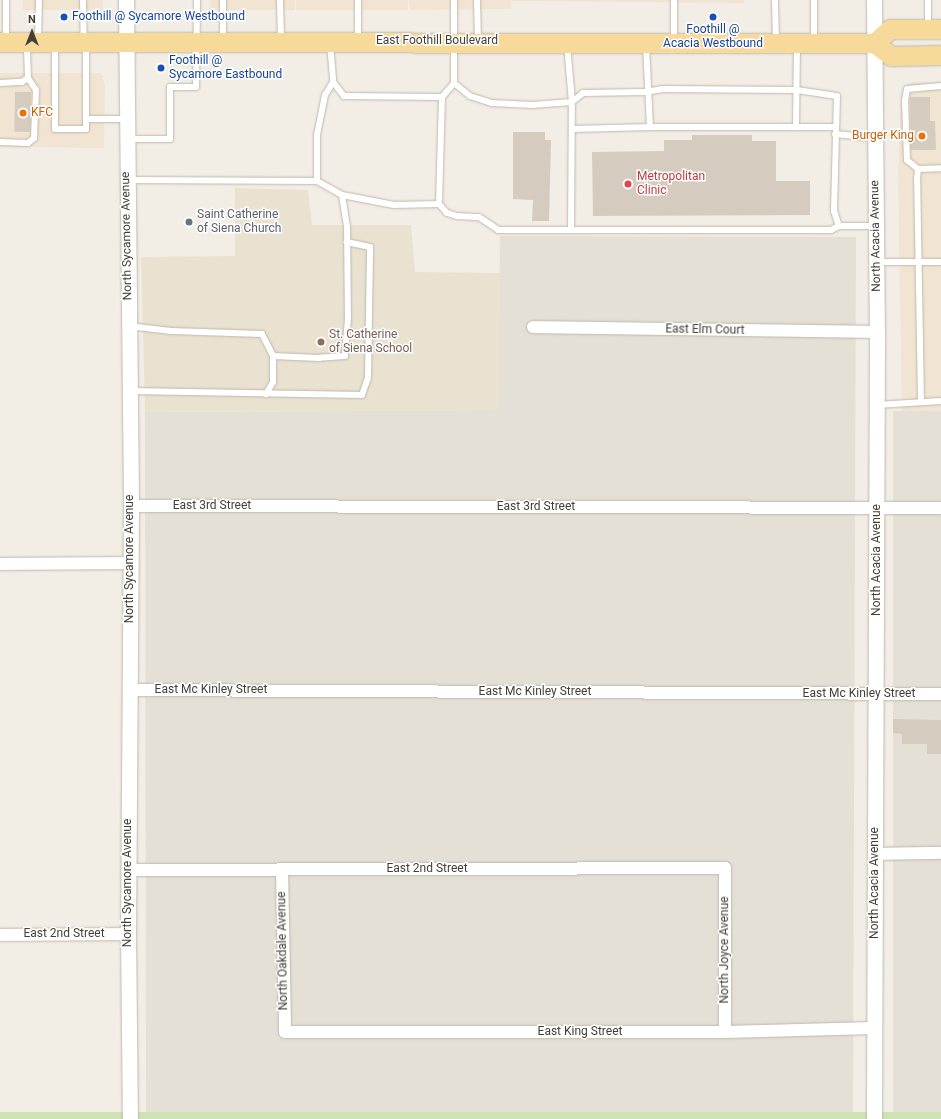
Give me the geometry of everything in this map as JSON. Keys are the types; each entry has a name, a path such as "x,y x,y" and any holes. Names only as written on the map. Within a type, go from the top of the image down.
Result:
{"main road":[{"path":"935,29 890,29 874,43 891,56 941,55"},
{"name":"East Foothill Boulevard","path":"3,42 455,41 874,43"}],"street":[{"name":"North Sycamore Avenue","path":"126,0 125,41 131,506 128,870 130,1119"},
{"name":"North Acacia Avenue","path":"874,0 877,332 877,694 874,1119"},
{"name":"East Elm Court","path":"533,327 877,332"},
{"name":"East 3rd Street","path":"131,506 941,508"},
{"path":"0,564 130,563"},
{"name":"East Mc Kinley Street","path":"129,690 941,694"},
{"path":"875,854 941,853"},
{"name":"East 2nd Street","path":"128,870 725,868"},
{"name":"North Joyce Avenue","path":"725,868 725,1032"},
{"name":"North Oakdale Avenue","path":"282,870 285,1032"},
{"name":"East 2nd Street","path":"0,935 128,934"},
{"name":"East King Street","path":"285,1032 725,1032 874,1028"}],"lane":[{"path":"3,42 6,0"},
{"path":"39,0 40,41 55,130 86,129 83,0"},
{"path":"126,139 170,139 170,87 196,87 197,0"},
{"path":"223,0 223,41"},
{"path":"280,0 281,41"},
{"path":"358,0 358,41"},
{"path":"454,0 454,83 442,97 439,204 447,213 457,216 479,217 498,230 831,230 839,226 876,226"},
{"path":"477,0 478,42"},
{"path":"674,0 674,42"},
{"path":"775,0 776,42"},
{"path":"796,127 797,90 814,0"},
{"path":"928,0 935,29"},
{"path":"0,83 22,82 28,78 40,41"},
{"path":"330,41 333,82 344,96 442,97"},
{"path":"567,42 572,102 571,230"},
{"path":"646,42 650,127"},
{"path":"0,142 28,143 34,138 36,90 28,78"},
{"path":"318,181 317,135 325,94 333,82"},
{"path":"454,83 470,96 492,103 532,105 572,102 583,93 649,92 662,89 797,90 837,96 834,211 839,226"},
{"path":"941,86 907,89 905,100 907,160 918,169 941,168"},
{"path":"86,119 126,119"},
{"path":"572,129 650,127 836,127"},
{"path":"835,134 875,138"},
{"path":"918,169 918,262 921,401"},
{"path":"127,180 318,181 342,195 394,205 439,204"},
{"path":"273,356 319,358 345,356 348,319 347,242 342,195"},
{"path":"129,391 362,395 368,378 370,247 347,242"},
{"path":"876,262 941,262"},
{"path":"129,326 171,331 262,334 273,356 273,382 266,394"},
{"path":"877,405 921,401 941,401"}],"shaded area":[{"path":"23,0 103,0 103,10 23,10"},
{"path":"210,0 295,0 295,10 210,10"},
{"path":"296,0 408,0 408,10 296,10"},
{"path":"409,0 744,0 744,3 511,1 511,9 410,10"},
{"path":"0,73 101,73 105,84 104,148 0,147"},
{"path":"914,82 941,82 941,411 902,411 898,177 901,97 904,87"},
{"name":"St. Catherine of Siena School","path":"235,188 308,190 312,225 411,225 415,272 500,273 498,410 145,412 141,257 235,256"},
{"path":"500,236 856,237 853,1112 146,1112 145,412 498,410"},
{"path":"893,411 941,411 941,1112 893,1112"}],"green space":[{"path":"0,1112 941,1112 941,1119 0,1119"}],"building":[{"name":"KFC","path":"15,92 31,92 30,132 14,132"},
{"name":"Burger King","path":"910,97 930,97 930,121 935,121 936,150 911,150"},
{"path":"513,132 545,132 545,140 551,140 549,221 532,221 533,200 513,199"},
{"path":"692,135 752,135 752,141 776,141 776,181 810,181 810,215 593,216 592,152 664,151 664,140 692,140"},
{"path":"893,719 941,720 941,754 927,754 927,744 902,744 902,734 893,733"}],"place":[{"name":"Foothill @ Sycamore Westbound","path":"64,17"},
{"name":"Foothill @ Acacia Westbound","path":"713,17"},
{"name":"Foothill @ Sycamore Eastbound","path":"161,68"},
{"name":"KFC","path":"23,113"},
{"name":"Burger King","path":"922,136"},
{"name":"Metropolitan Clinic","path":"628,184"},
{"name":"Saint Catherine of Siena Church","path":"189,222"},
{"name":"St. Catherine of Siena School","path":"321,342"}]}
